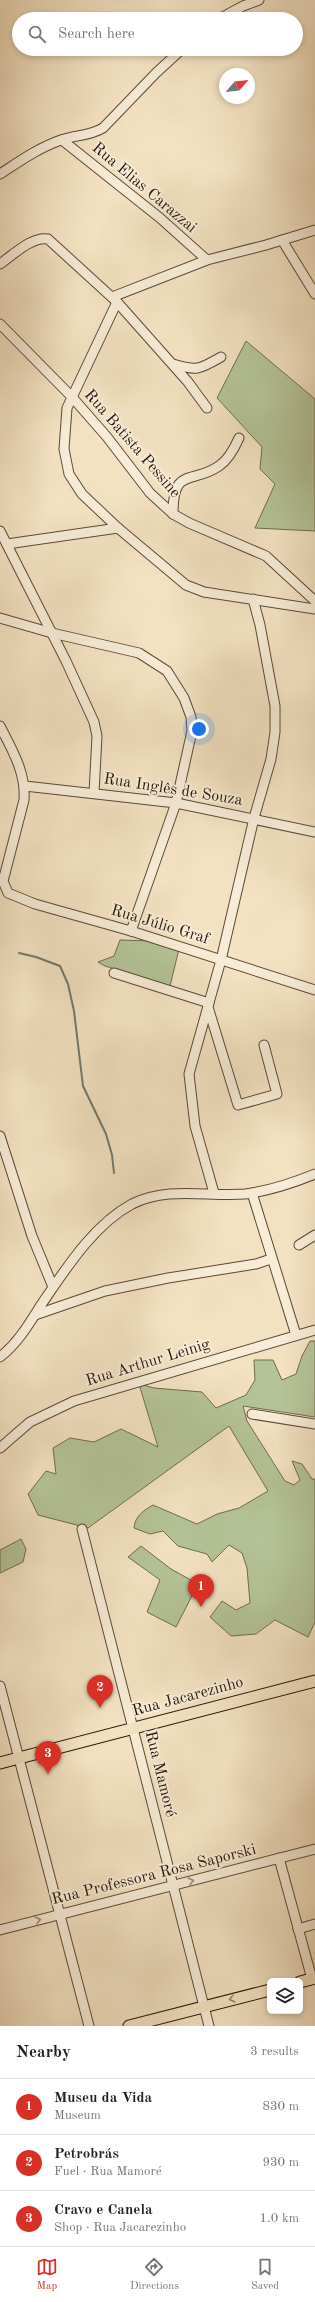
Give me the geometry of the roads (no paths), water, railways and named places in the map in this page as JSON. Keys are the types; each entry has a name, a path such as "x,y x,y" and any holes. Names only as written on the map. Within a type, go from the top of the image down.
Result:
{"main road":[{"name":"Rua Jacarezinho","path":"0,1763 315,1681"},
{"path":"303,1981 313,1979"},
{"path":"129,2026 267,1991"}],"street":[{"path":"232,12 259,0"},
{"path":"0,174 37,150 62,140 95,133 103,128 174,56"},
{"name":"Rua Elias Carazzai","path":"62,140 160,218 207,260"},
{"path":"315,230 207,260 114,299 67,408 64,428 64,449 69,474 82,494 118,528 186,585 204,592 315,609"},
{"path":"0,264 34,241 41,238 48,239 114,299 171,363 207,408"},
{"path":"282,240 315,294"},
{"name":"Rua Batista Pessine","path":"0,324 72,397 107,437 150,493 173,514 266,556 315,601"},
{"path":"171,363 191,370 209,364 221,357"},
{"path":"173,514 173,498 177,486 187,478 219,466 234,448 239,438"},
{"path":"7,544 118,528"},
{"path":"0,531 52,633 94,722 97,736 94,793"},
{"path":"214,1193 195,1126 190,1074 221,960 254,818 271,759 275,732 274,706 260,625 253,599"},
{"path":"0,618 52,633 139,653 167,670 184,698 191,717 192,731 176,803 131,931"},
{"path":"0,726 19,765 25,786"},
{"name":"Rua Inglês de Souza","path":"25,786 176,803 254,818 315,832"},
{"name":"Rua Júlio Graf","path":"25,786 24,800 3,881 8,893 35,904 131,931 315,990"},
{"path":"114,973 208,1005"},
{"path":"208,1005 238,1105 277,1094 264,1046"},
{"path":"0,1136 32,1236 53,1287"},
{"path":"0,1357 17,1340 53,1287 96,1234 125,1208 139,1201 156,1196 181,1193 252,1193 282,1186 315,1174"},
{"path":"252,1193 296,1335"},
{"path":"299,1245 315,1235"},
{"path":"35,1315 105,1291 168,1278 256,1264 272,1259"},
{"name":"Rua Arthur Leinig","path":"0,1448 30,1422 74,1401 315,1330"},
{"path":"252,1414 315,1424"},
{"name":"Rua Mamoré","path":"82,1529 208,2026"},
{"path":"0,1686 89,2026"},
{"name":"Rua Professora Rosa Saporski","path":"0,1930 315,1849"},
{"path":"279,1858 313,1979"},
{"path":"298,1929 315,1924"}],"waterway":[{"path":"19,953 36,957 60,966 68,984 74,1011 83,1086 106,1134 112,1155 114,1173"}],"place":[{"name":"Museu da Vida","path":"201,1607"},
{"name":"Petrobrás","path":"100,1708"},
{"name":"Cravo e Canela","path":"48,1774"}]}
